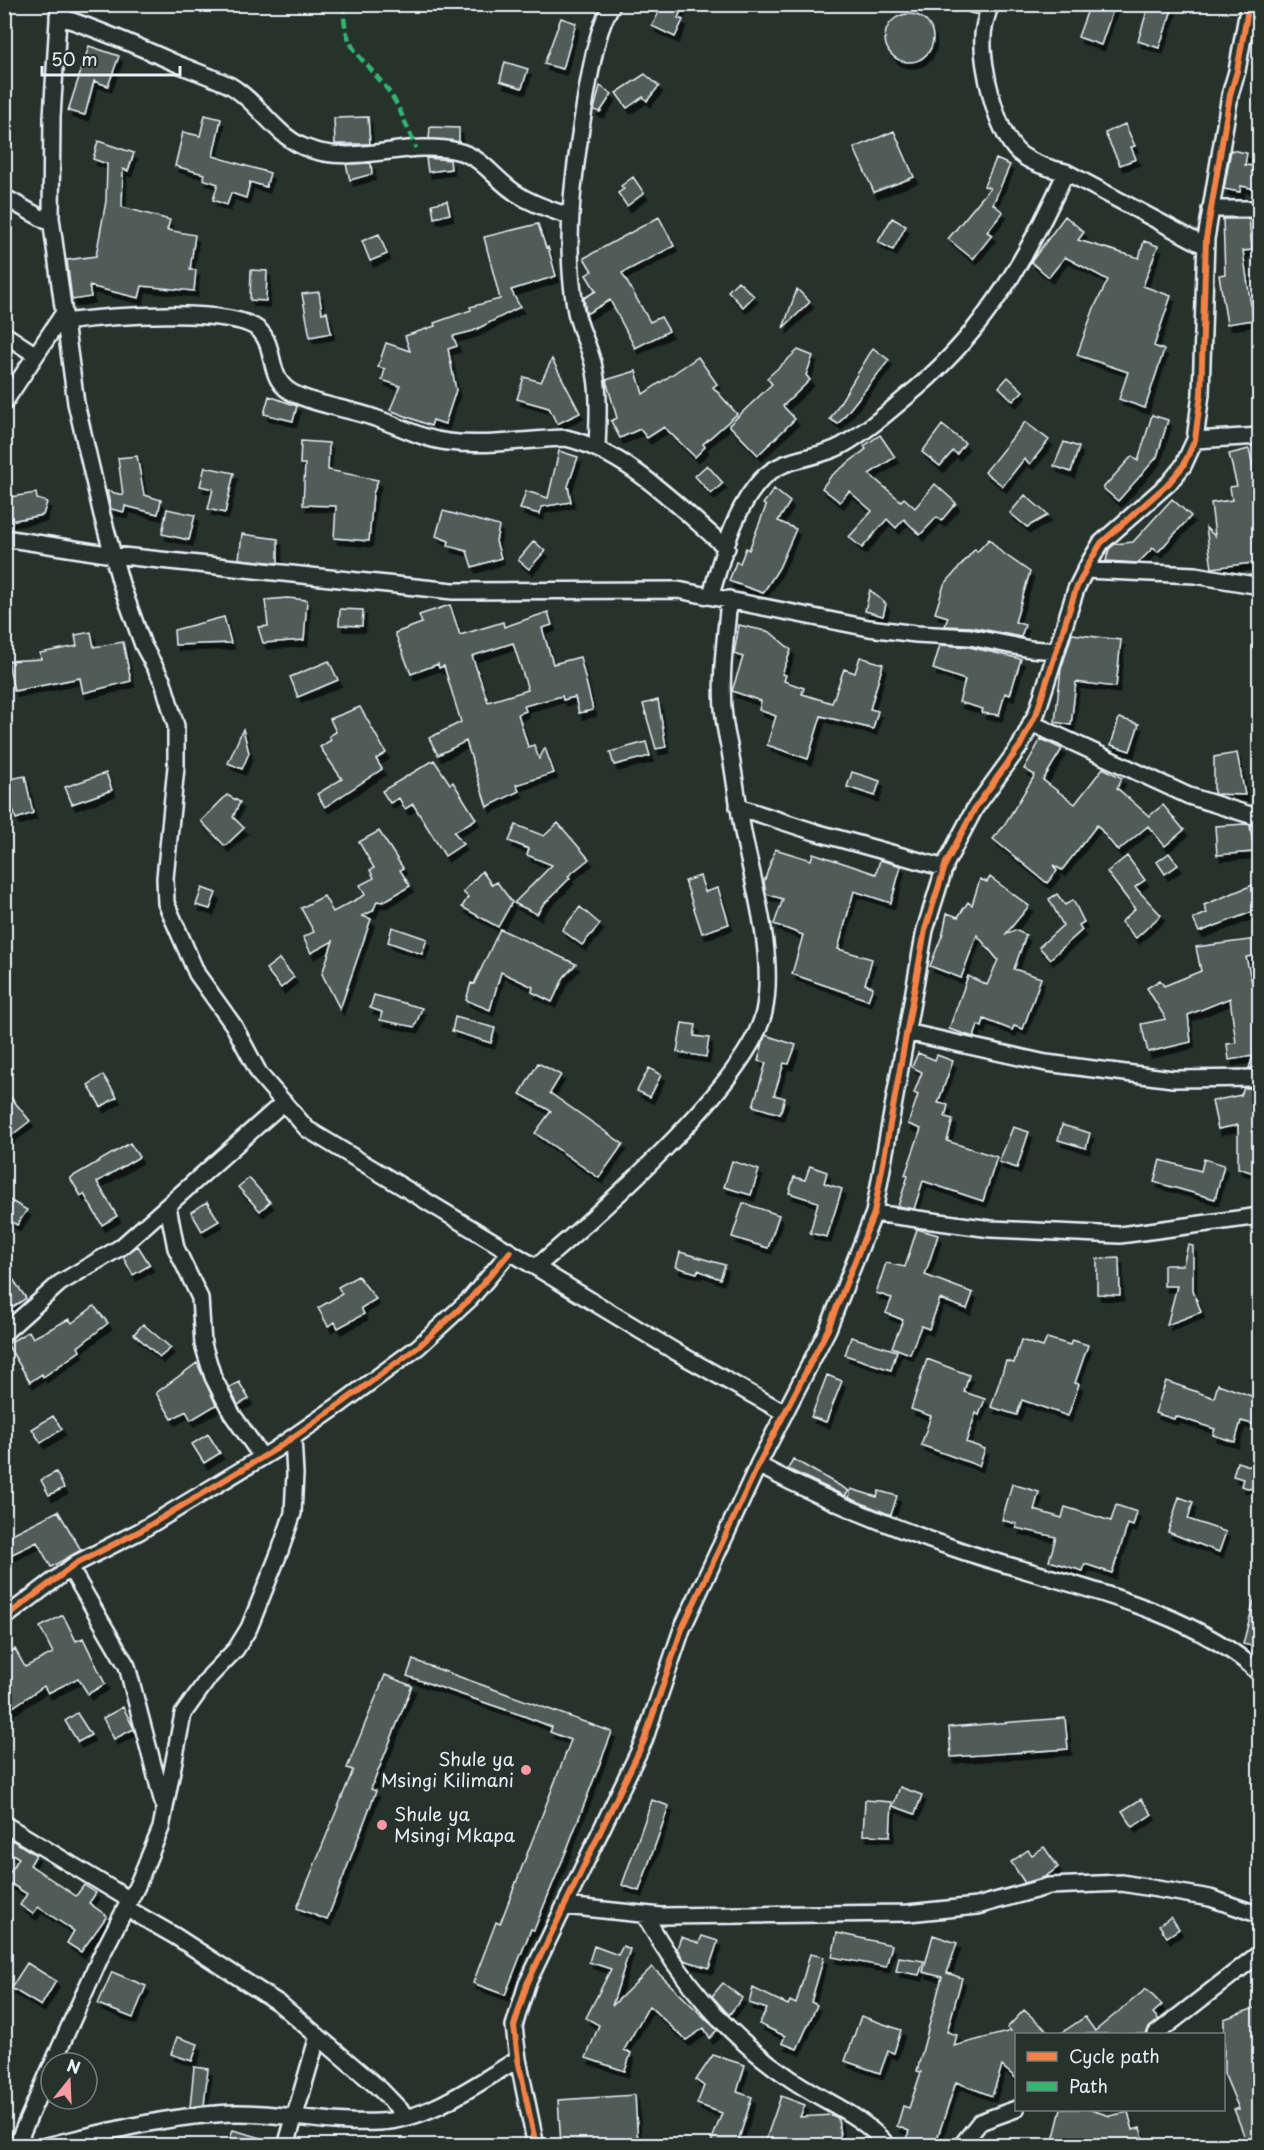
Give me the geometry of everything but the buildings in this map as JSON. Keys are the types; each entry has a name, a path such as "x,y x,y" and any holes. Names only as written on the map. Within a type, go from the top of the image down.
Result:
{"street":[{"path":"597,449 596,378 575,306 569,216 589,82 597,46 608,11 613,4"},
{"path":"972,4 990,6 983,36 998,120 1009,142 1021,155 1045,168 1066,172 1205,246"},
{"path":"536,2145 518,2059 514,2026 527,1984 644,1741 682,1629 758,1465 828,1329 874,1213 925,930 945,868 975,808 1020,746 1031,723 1076,589 1085,570 1101,543 1169,483 1183,466 1195,440 1201,394 1205,246 1230,95 1237,71 1249,4"},
{"path":"569,216 518,195 480,160 459,151 427,146 356,154 324,153 303,147 284,134 255,104 230,86 58,10 52,117 52,224 63,318 76,403 113,555 143,645 163,682 176,726 175,786 165,878 166,903 197,974 234,1026 260,1076 306,1129 676,1352 785,1413"},
{"path":"711,595 747,500 762,479 778,465 840,447 918,386 970,334 1013,278 1041,227 1066,172"},
{"path":"4,197 52,224"},
{"path":"1210,209 1260,209"},
{"path":"63,318 192,316 248,322 261,332 273,369 284,387 297,395 376,418 412,434 448,442 566,438 597,449 634,470 727,548"},
{"path":"4,403 63,318"},
{"path":"4,334 36,355"},
{"path":"1195,440 1260,436"},
{"path":"4,538 113,555 453,591 537,592 639,588 678,590 869,628 916,634 970,637 1030,650 1056,651"},
{"path":"1085,570 1173,573 1260,586"},
{"path":"536,1267 578,1232 712,1096 757,1030 763,1014 767,985 759,910 738,807 723,715 729,599"},
{"path":"1031,723 1189,796 1260,818"},
{"path":"738,807 815,832 945,868"},
{"path":"906,1032 1046,1063 1173,1079 1260,1078"},
{"path":"4,1333 60,1283 121,1247 284,1102"},
{"path":"168,1207 176,1248 200,1298 203,1344 213,1377 232,1414 262,1457"},
{"path":"874,1213 991,1229 1120,1235 1260,1216"},
{"path":"4,1617 70,1568 140,1531 293,1437 418,1347 470,1299 510,1252"},
{"path":"59,2051 161,1828 173,1754 183,1714 210,1676 236,1649 249,1628 293,1513 295,1474 293,1437"},
{"path":"758,1465 810,1492 878,1522 970,1553 1077,1584 1168,1618 1206,1635 1244,1659 1260,1674"},
{"path":"70,1568 127,1666 165,1809"},
{"path":"4,1824 279,2004 380,2089 406,2116"},
{"path":"565,1906 644,1914 821,1915 908,1912 978,1906 1049,1886 1122,1883 1210,1898 1260,1915"},
{"path":"644,1914 664,1951 705,2007 753,2053 794,2082 870,2126 888,2145"},
{"path":"1157,2033 1260,1953"},
{"path":"286,2145 318,2036"},
{"path":"46,2145 141,2124 216,2114 279,2114 381,2122 442,2105 518,2059"},
{"path":"16,2145 39,2094"},
{"path":"961,2145 980,2122 1015,2110"}],"marked path":[{"path":"344,4 344,20 350,43 392,96 416,148"}],"cycle path":[{"path":"536,2146 518,2059 514,2026 527,1984 644,1741 682,1629 760,1461 828,1329 874,1213 925,930 946,863 975,808 1020,746 1037,712 1076,589 1089,563 1101,543 1169,483 1183,466 1195,440 1201,394 1206,239 1230,95 1237,71 1249,4"},
{"path":"4,1618 77,1563 140,1531 276,1449 342,1403 418,1347 470,1299 510,1252"}],"place":[{"name":"Shule ya Msingi Kilimani","path":"526,1770"},
{"name":"Shule ya Msingi Mkapa","path":"382,1825"}]}
